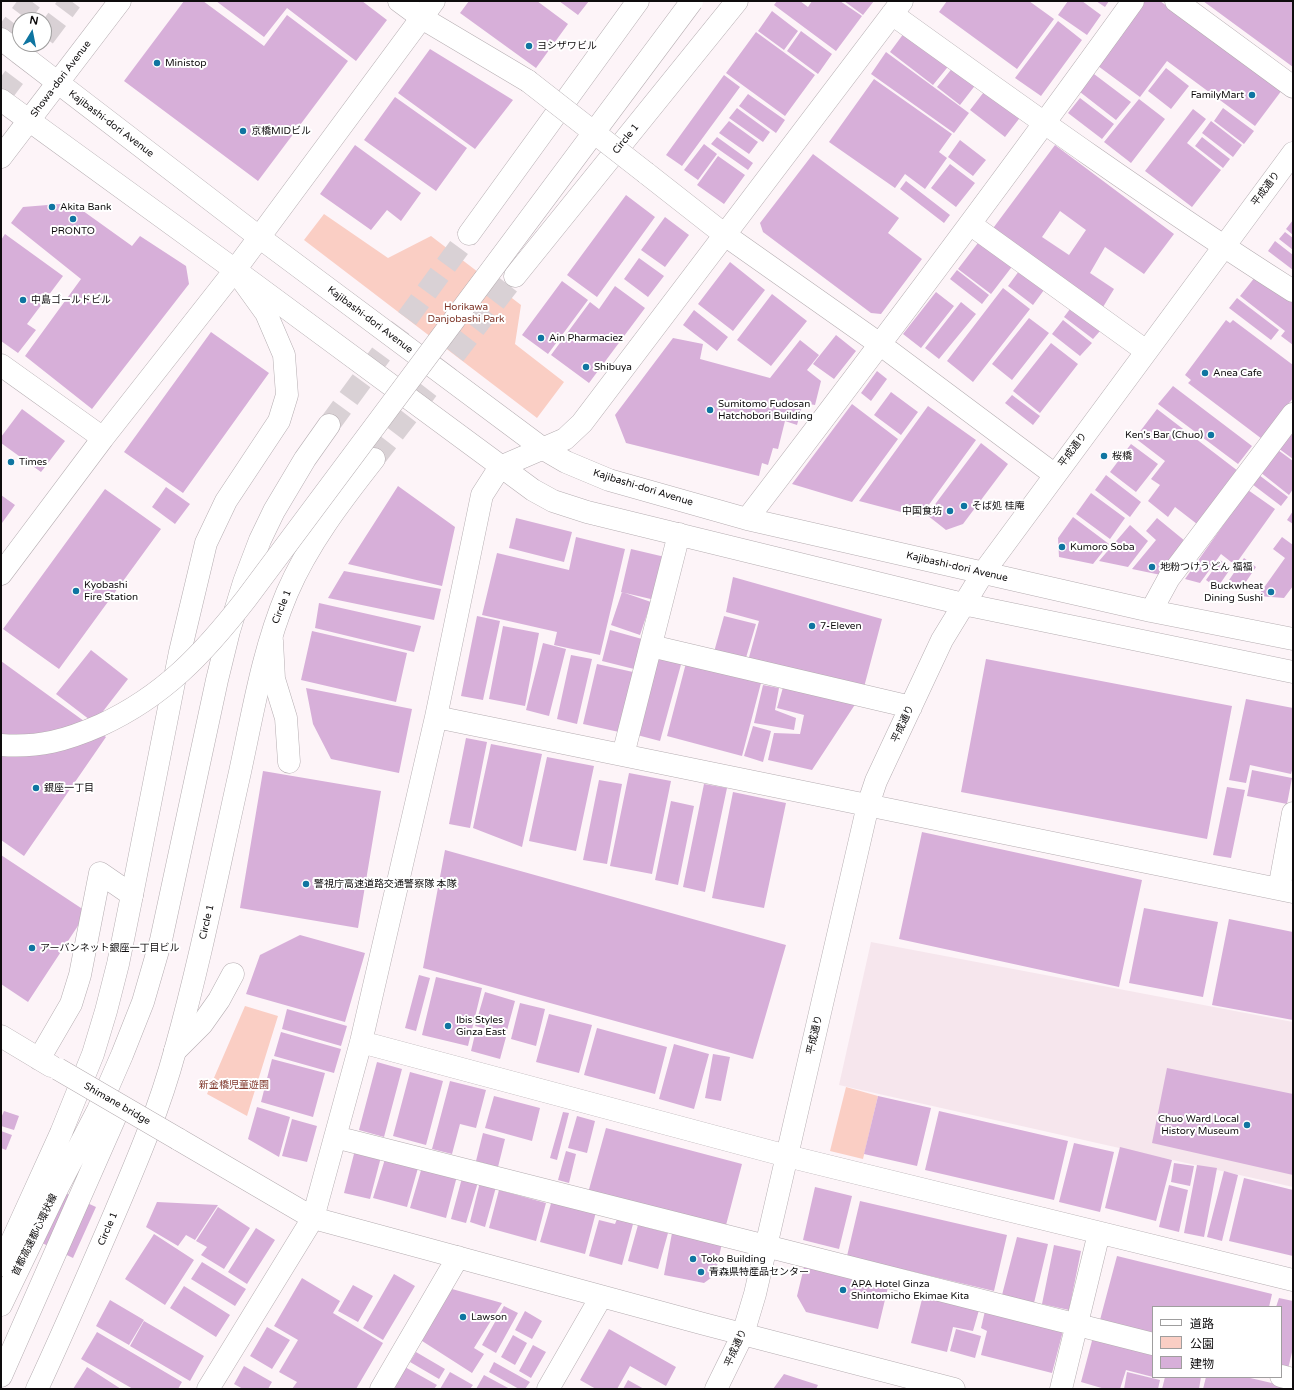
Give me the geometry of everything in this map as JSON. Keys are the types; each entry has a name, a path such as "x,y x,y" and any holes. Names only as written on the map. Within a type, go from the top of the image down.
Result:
{"main road":[{"name":"Showa-dori Avenue","path":"1,157 120,1"},
{"path":"399,1 428,9 528,81 725,235 881,345 1055,475"},
{"path":"468,234 638,1"},
{"path":"1,745 27,746 63,740 120,716 143,702 169,683 219,634 692,1"},
{"name":"Circle 1","path":"516,276 737,1"},
{"path":"747,519 881,345 1133,1"},
{"path":"1176,1 1293,87"},
{"path":"208,1389 313,1218 362,1042 436,717 482,495 500,467 565,439 582,424 897,8 1045,123 1223,247 1293,291"},
{"path":"1,574 103,438 235,270 428,9"},
{"name":"Kajibashi-dori Avenue","path":"1,39 259,237 542,448 566,462 609,480 747,519 1151,611 1293,639"},
{"path":"1,100 235,270 500,467 532,490 553,501 587,512 963,604 1293,672"},
{"name":"平成通り","path":"716,1389 743,1334 767,1247 868,805 876,781 942,640 983,573 1293,153"},
{"path":"970,224 1146,351"},
{"path":"1,1265 61,1133 93,1054 106,1011 118,964 180,652 206,542 226,502 280,421 287,395 284,355 266,313 235,270"},
{"path":"1,365 103,438"},
{"path":"1151,611 1170,578 1293,414"},
{"path":"1,1283 58,1187 98,1110 143,1002 161,940 217,680 229,631 244,582 260,540 274,512 305,459 329,425"},
{"name":"Circle 1","path":"37,1389 76,1304 125,1190 160,1102 175,1051 205,930 261,674 272,631 302,561 345,496 374,459"},
{"path":"623,755 679,534"},
{"path":"272,631 274,679 286,718 289,762"},
{"path":"651,646 911,707"},
{"path":"436,717 1286,891 1293,813"},
{"path":"48,1064 71,1004 80,975 100,874 132,895"},
{"path":"175,1051 202,1024 219,1000 233,974"},
{"name":"Shimane bridge","path":"1,1036 313,1218 601,1297 954,1389"},
{"path":"362,1042 787,1156 1293,1280"},
{"path":"1,1376 120,1106"},
{"path":"335,1137 1152,1344"},
{"name":"首都高速都心環状線","path":"1,1305 58,1187"},
{"path":"1061,1389 1098,1233"},
{"path":"380,1389 458,1257"},
{"path":"548,1389 601,1297"},
{"path":"1282,1376 1293,1379"}],"shaded area":[{"path":"871,942 1293,1022 1293,1187 839,1085"}],"green space":[{"name":"Horikawa Danjobashi Park","path":"324,214 388,258 431,236 521,305 515,344 564,382 537,418 304,240"},
{"name":"新金橋児童遊園","path":"245,1006 278,1016 247,1116 207,1094"},
{"path":"846,1087 878,1096 863,1159 830,1151"}],"building":[{"name":"京橋MIDビル","path":"184,1 203,1 264,46 287,15 348,61 258,181 124,81"},
{"path":"216,1 362,1 387,20 356,61 287,8 264,37"},
{"name":"ヨシザワビル","path":"469,1 537,1 568,24 536,68 460,13"},
{"path":"559,1 589,1 578,15"},
{"path":"777,1 800,1 808,7 812,1 840,1 862,16 836,51 774,5"},
{"path":"844,1 874,1 863,15"},
{"path":"947,1 1029,1 1054,19 1017,69 939,12"},
{"path":"1068,1 1082,1 1101,15 1087,35 1058,15"},
{"path":"1096,1 1109,1 1105,7"},
{"path":"1145,1 1160,1 1282,90 1255,126 1167,61 1140,97 1098,66"},
{"path":"1203,1 1293,1 1293,67"},
{"path":"772,11 798,31 784,50 758,31"},
{"path":"1058,21 1082,40 1041,96 1015,78"},
{"path":"907,29 951,63 933,85 890,52"},
{"path":"801,31 832,54 818,74 787,51"},
{"path":"756,32 815,75 785,116 726,73"},
{"path":"430,49 513,100 475,149 398,93"},
{"path":"886,52 969,113 954,133 871,74"},
{"path":"954,66 977,83 960,105 937,87"},
{"path":"1166,68 1189,86 1171,109 1148,91"},
{"path":"1094,74 1131,102 1116,120 1080,92"},
{"path":"724,75 740,87 682,166 666,155"},
{"path":"874,79 952,134 939,152 947,158 925,189 905,174 895,188 829,142"},
{"path":"987,88 1022,115 1005,137 970,110"},
{"path":"748,94 785,120 776,133 739,106"},
{"path":"395,97 467,148 436,191 364,140"},
{"path":"1080,98 1114,124 1102,139 1068,113"},
{"path":"1139,99 1165,119 1131,163 1104,142"},
{"path":"737,108 770,132 763,142 729,118"},
{"path":"1223,108 1254,131 1244,144 1214,121"},
{"path":"1193,109 1206,119 1187,143 1221,170 1192,207 1145,171"},
{"path":"729,121 758,142 749,154 719,133"},
{"path":"1211,121 1242,145 1233,157 1202,133"},
{"path":"717,137 753,163 748,170 711,144"},
{"path":"1202,137 1230,159 1223,168 1195,146"},
{"path":"960,140 986,160 973,176 948,157"},
{"path":"704,144 717,154 698,180 684,170"},
{"path":"355,145 421,193 401,221 387,210 371,230 320,194"},
{"path":"1055,145 1174,234 1144,274 1105,247 1090,273 1114,289 1100,312 991,231","holes":["1060,211 1086,230 1069,255 1042,237"]},
{"path":"813,154 899,218 888,233 922,259 881,314 871,313 763,232 760,223"},
{"path":"718,156 745,175 724,204 697,185"},
{"path":"950,164 975,183 956,207 931,188"},
{"path":"906,181 950,215 944,223 900,189"},
{"path":"626,195 655,217 597,297 567,275"},
{"path":"72,203 132,246 140,236 186,266 189,284 92,409 25,356 81,279 11,223 23,207"},
{"path":"665,217 689,235 665,267 641,250"},
{"path":"1293,220 1293,235 1286,229"},
{"path":"1285,232 1293,238 1293,250 1279,239"},
{"name":"中島ゴールドビル","path":"5,234 63,276 27,324 36,330 18,353 1,341 1,240"},
{"path":"981,239 1014,264 991,294 958,269"},
{"path":"1275,241 1293,255 1293,270 1268,251"},
{"path":"639,258 664,276 648,297 624,279"},
{"path":"730,262 765,290 733,331 698,304"},
{"path":"957,270 989,295 982,304 950,279"},
{"path":"1019,271 1044,290 1033,305 1008,286"},
{"path":"1259,272 1293,299 1293,345 1281,336 1285,331 1240,296"},
{"path":"562,281 588,300 548,354 522,335"},
{"path":"615,286 645,308 589,383 551,355 590,302 599,309"},
{"path":"1003,288 1030,309 973,382 947,361"},
{"path":"936,292 954,306 921,348 903,334"},
{"path":"772,294 807,321 771,366 737,340"},
{"path":"1237,298 1279,330 1271,340 1229,308"},
{"path":"961,302 976,314 939,359 925,348"},
{"path":"1070,309 1100,331 1093,339 1064,317"},
{"path":"694,310 728,337 717,351 683,325"},
{"path":"1029,318 1049,333 1012,380 992,364"},
{"path":"1063,320 1092,343 1080,356 1052,334"},
{"path":"1226,320 1230,323 1233,320 1293,365 1293,398 1262,439 1188,383 1191,380 1185,375"},
{"path":"211,332 269,373 183,493 124,452"},
{"path":"836,335 856,351 834,379 813,364"},
{"name":"Sumitomo Fudosan Hatchobori Building","path":"673,338 703,344 700,359 770,378 800,340 819,355 807,370 821,381 815,405 803,403 797,425 785,421 778,449 773,448 768,465 762,463 759,476 626,443 615,415"},
{"path":"1051,343 1078,364 1040,413 1013,391"},
{"path":"877,371 887,379 871,401 861,393"},
{"path":"1173,386 1252,446 1238,464 1158,404"},
{"path":"891,392 918,412 901,435 874,415"},
{"path":"1012,395 1040,416 1033,425 1005,403"},
{"path":"852,404 898,439 852,502 792,484"},
{"path":"928,406 976,440 920,517 859,501"},
{"path":"22,409 65,441 41,472 1,443 1,437"},
{"path":"1157,409 1238,471 1197,524 1175,507 1168,517 1148,501 1160,485 1151,479 1165,461 1135,438"},
{"path":"1293,429 1293,459 1278,448"},
{"path":"981,443 1008,464 963,524 946,530 927,515"},
{"path":"1131,444 1158,464 1136,492 1110,472"},
{"path":"1278,450 1293,461 1293,489 1289,495 1260,472"},
{"path":"1106,475 1141,502 1130,517 1095,490"},
{"path":"1259,475 1288,497 1281,506 1252,484"},
{"path":"398,486 455,527 442,586 348,564"},
{"path":"166,487 190,504 175,524 152,507"},
{"path":"105,489 161,529 59,669 3,629"},
{"path":"1248,490 1275,509 1235,565 1221,554 1200,583 1185,579"},
{"path":"1091,493 1125,518 1110,539 1076,514"},
{"path":"1,495 15,505 2,523 1,522"},
{"path":"1293,511 1293,524 1287,520"},
{"path":"1073,517 1109,544 1093,564 1059,557 1058,538"},
{"path":"516,518 572,532 564,562 509,548"},
{"path":"1157,518 1185,541 1161,575 1132,569 1156,540 1146,531"},
{"path":"1130,525 1148,541 1128,567 1099,561"},
{"path":"576,537 625,549 600,655 554,645 557,632 482,615 497,553 569,570"},
{"path":"1282,537 1293,545 1293,586 1284,598 1258,596 1285,558 1273,549"},
{"path":"631,549 665,557 655,600 621,592"},
{"path":"1244,558 1256,567 1241,589 1229,580"},
{"path":"1220,560 1231,568 1217,588 1206,580"},
{"path":"344,571 441,589 434,620 328,598"},
{"path":"733,577 882,619 863,691 748,661 759,621 726,612"},
{"path":"622,592 651,602 640,635 611,625"},
{"path":"319,603 421,626 414,652 315,628"},
{"path":"477,616 500,621 483,700 461,696"},
{"path":"724,616 756,624 745,661 714,652"},
{"path":"503,626 539,633 525,706 489,699"},
{"path":"610,630 642,639 634,669 602,661"},
{"path":"312,631 407,653 396,702 301,680"},
{"path":"543,643 566,649 549,716 526,710"},
{"path":"91,650 128,679 94,723 56,694"},
{"path":"658,654 682,661 660,741 637,735"},
{"path":"571,655 592,659 577,724 557,719"},
{"path":"986,659 1232,706 1207,839 961,792"},
{"name":"銀座一丁目","path":"1,661 106,737 24,856 1,840"},
{"path":"686,663 761,683 742,756 667,736"},
{"path":"597,664 633,672 619,732 583,724"},
{"path":"784,684 856,703 812,770 768,760 774,733 800,734 804,715 777,708"},
{"path":"763,685 779,688 775,710 796,718 794,730 754,723"},
{"path":"306,688 412,709 399,773 331,759 313,724"},
{"path":"1246,699 1293,708 1293,767 1291,774 1250,765 1246,783 1229,780"},
{"path":"753,726 771,731 763,762 744,756"},
{"path":"466,738 487,742 470,828 449,824"},
{"path":"491,744 542,754 522,847 473,828"},
{"path":"547,757 594,766 576,851 529,841"},
{"path":"1252,770 1292,778 1287,804 1247,796"},
{"path":"263,771 381,791 358,928 240,908"},
{"path":"629,773 671,781 652,874 610,866"},
{"path":"599,780 622,784 607,864 583,860"},
{"path":"704,784 727,788 705,892 683,887"},
{"path":"1227,787 1245,790 1231,858 1213,855"},
{"path":"733,792 786,803 764,908 712,898"},
{"path":"671,801 694,806 678,885 655,880"},
{"path":"922,832 1142,880 1119,987 899,939"},
{"path":"445,850 786,945 753,1059 423,968"},
{"name":"アーバンネット銀座一丁目ビル","path":"1,855 87,912 28,1002 1,984"},
{"path":"1144,908 1218,922 1203,997 1129,983"},
{"path":"1229,919 1293,932 1293,1020 1212,1005"},
{"path":"300,935 365,953 345,1022 246,994 260,955"},
{"path":"419,975 430,978 416,1031 405,1028"},
{"path":"436,977 482,988 468,1046 422,1035"},
{"path":"485,992 515,1001 506,1034 475,1026"},
{"path":"520,1003 545,1009 536,1046 511,1039"},
{"path":"287,1009 347,1026 341,1046 282,1029"},
{"path":"549,1014 592,1025 579,1073 536,1062"},
{"path":"597,1028 667,1047 655,1094 584,1075"},
{"path":"476,1030 506,1037 500,1059 471,1051"},
{"path":"281,1032 341,1049 334,1073 274,1056"},
{"path":"674,1044 709,1054 694,1109 659,1099"},
{"path":"713,1054 730,1057 721,1101 705,1098"},
{"path":"272,1059 325,1073 313,1117 261,1102"},
{"path":"377,1062 402,1069 384,1137 359,1130"},
{"path":"1167,1068 1293,1094 1293,1175 1152,1143"},
{"path":"410,1072 443,1081 426,1145 393,1136"},
{"path":"450,1081 486,1090 476,1128 460,1124 452,1154 432,1149"},
{"path":"494,1096 540,1108 532,1141 485,1128"},
{"path":"878,1096 931,1108 917,1166 864,1154"},
{"path":"257,1107 290,1117 279,1157 248,1139"},
{"path":"4,1111 19,1116 14,1130 1,1126 1,1118"},
{"path":"939,1111 1068,1141 1054,1200 925,1170"},
{"path":"563,1112 569,1113 557,1160 550,1158"},
{"path":"577,1116 595,1121 587,1153 568,1148"},
{"path":"292,1119 317,1126 307,1162 282,1156"},
{"path":"606,1128 742,1164 725,1229 588,1193"},
{"path":"1,1131 12,1135 6,1150 1,1148"},
{"path":"483,1133 505,1139 498,1167 476,1161"},
{"path":"1074,1143 1114,1152 1100,1212 1059,1202"},
{"path":"1120,1147 1172,1160 1156,1221 1105,1208"},
{"path":"355,1150 381,1157 370,1199 344,1193"},
{"path":"566,1151 576,1154 569,1183 558,1180"},
{"path":"385,1159 418,1168 407,1207 373,1198"},
{"path":"1174,1163 1194,1166 1190,1186 1171,1182"},
{"path":"1197,1165 1217,1168 1204,1237 1184,1233"},
{"path":"422,1167 457,1176 446,1218 410,1208"},
{"path":"1224,1171 1238,1175 1222,1241 1207,1237"},
{"path":"462,1178 478,1182 466,1223 451,1219"},
{"path":"1244,1178 1293,1190 1293,1256 1229,1241"},
{"path":"480,1182 496,1187 485,1227 470,1222"},
{"path":"1169,1185 1188,1190 1179,1232 1159,1227"},
{"path":"815,1187 852,1196 839,1249 803,1240"},
{"path":"499,1190 546,1203 536,1241 489,1228"},
{"path":"63,1192 96,1207 73,1258 40,1242"},
{"path":"552,1200 596,1212 585,1254 540,1242"},
{"path":"860,1201 1007,1235 994,1291 847,1256"},
{"path":"157,1202 218,1205 195,1240 186,1235 178,1246 146,1227"},
{"path":"218,1207 250,1228 224,1269 201,1255 207,1247 196,1241"},
{"path":"617,1219 633,1224 622,1265 589,1256 599,1220 615,1224"},
{"path":"638,1225 668,1233 658,1269 628,1261"},
{"path":"256,1228 275,1240 247,1284 228,1272"},
{"name":"Toko Building","path":"672,1233 722,1243 715,1275 704,1283 664,1275"},
{"path":"154,1234 194,1260 165,1305 125,1279"},
{"path":"1017,1237 1048,1244 1034,1303 1002,1295"},
{"path":"1054,1245 1081,1251 1069,1310 1042,1304"},
{"path":"1117,1256 1272,1294 1269,1306 1152,1306 1152,1333 1100,1320"},
{"path":"202,1262 246,1289 235,1306 191,1279"},
{"name":"APA Hotel Ginza Shintomicho Ekimae Kita","path":"805,1263 889,1283 878,1329 806,1312 797,1296"},
{"path":"394,1274 415,1286 383,1340 363,1328"},
{"path":"302,1278 340,1301 333,1313 383,1343 356,1389 292,1389 297,1382 279,1372 298,1340 274,1326"},
{"path":"353,1285 373,1296 358,1322 338,1311"},
{"path":"184,1286 230,1315 216,1337 170,1308"},
{"path":"452,1289 502,1303 474,1348 484,1354 472,1373 419,1339"},
{"path":"923,1295 979,1310 973,1331 953,1327 947,1352 911,1343"},
{"path":"1279,1298 1293,1301 1293,1348 1288,1369 1282,1367 1282,1306 1276,1306"},
{"path":"110,1300 144,1320 129,1345 96,1326"},
{"path":"504,1306 518,1313 496,1353 482,1345"},
{"path":"525,1311 542,1321 532,1339 515,1330"},
{"path":"985,1311 1063,1331 1052,1373 981,1355 987,1331 981,1328"},
{"path":"144,1321 204,1356 190,1381 130,1346"},
{"path":"267,1327 290,1340 272,1369 250,1356"},
{"path":"609,1329 676,1367 666,1386 630,1366 617,1389 596,1389 580,1380"},
{"path":"956,1329 981,1336 975,1358 950,1351"},
{"path":"97,1332 182,1382 178,1389 133,1389 81,1359"},
{"path":"513,1335 527,1343 515,1365 501,1357"},
{"path":"1093,1337 1152,1354 1152,1377 1126,1370 1120,1389 1105,1389 1081,1382"},
{"path":"533,1345 546,1352 531,1378 519,1371"},
{"path":"416,1352 445,1369 439,1379 410,1362"},
{"path":"494,1362 530,1382 525,1389 519,1389 489,1372"},
{"path":"244,1366 272,1382 268,1389 243,1389 234,1384"},
{"path":"87,1367 121,1389 73,1389"},
{"path":"405,1367 437,1385 434,1389 398,1389 394,1387"},
{"path":"450,1372 473,1385 470,1389 440,1389"},
{"path":"1127,1372 1160,1380 1158,1389 1124,1389"},
{"path":"784,1374 818,1385 816,1389 773,1389"},
{"path":"484,1375 510,1389 476,1389"},
{"path":"1165,1378 1201,1378 1199,1389 1162,1389"},
{"path":"1206,1378 1250,1378 1293,1388 1293,1389 1203,1389"},
{"path":"628,1380 644,1389 623,1389"}],"tunnel":[{"path":"1,41 31,1"},
{"path":"52,26 71,1"},
{"path":"1,95 33,52"},
{"path":"329,425 469,234"},
{"path":"374,459 515,276"}],"place":[{"name":"ヨシザワビル","path":"529,46"},
{"name":"Ministop","path":"157,63"},
{"name":"FamilyMart","path":"1252,95"},
{"name":"京橋MIDビル","path":"243,131"},
{"name":"Akita Bank","path":"52,207"},
{"name":"PRONTO","path":"73,219"},
{"name":"中島ゴールドビル","path":"23,300"},
{"name":"Ain Pharmaciez","path":"541,338"},
{"name":"Shibuya","path":"586,367"},
{"name":"Anea Cafe","path":"1205,373"},
{"name":"Sumitomo Fudosan Hatchobori Building","path":"710,410"},
{"name":"Ken's Bar (Chuo)","path":"1211,435"},
{"name":"桜橋","path":"1104,456"},
{"name":"Times","path":"11,462"},
{"name":"そば処 桂庵","path":"964,506"},
{"name":"中国食坊","path":"950,511"},
{"name":"Kumoro Soba","path":"1062,547"},
{"name":"地粉つけうどん 福福","path":"1152,567"},
{"name":"Kyobashi Fire Station","path":"76,591"},
{"name":"Buckwheat Dining Sushi","path":"1271,592"},
{"name":"7-Eleven","path":"812,626"},
{"name":"銀座一丁目","path":"36,788"},
{"name":"警視庁高速道路交通警察隊 本隊","path":"306,884"},
{"name":"アーバンネット銀座一丁目ビル","path":"32,948"},
{"name":"Ibis Styles Ginza East","path":"448,1026"},
{"name":"Chuo Ward Local History Museum","path":"1247,1125"},
{"name":"Toko Building","path":"693,1259"},
{"name":"青森県特産品センター","path":"701,1272"},
{"name":"APA Hotel Ginza Shintomicho Ekimae Kita","path":"843,1290"},
{"name":"Lawson","path":"463,1317"}]}
